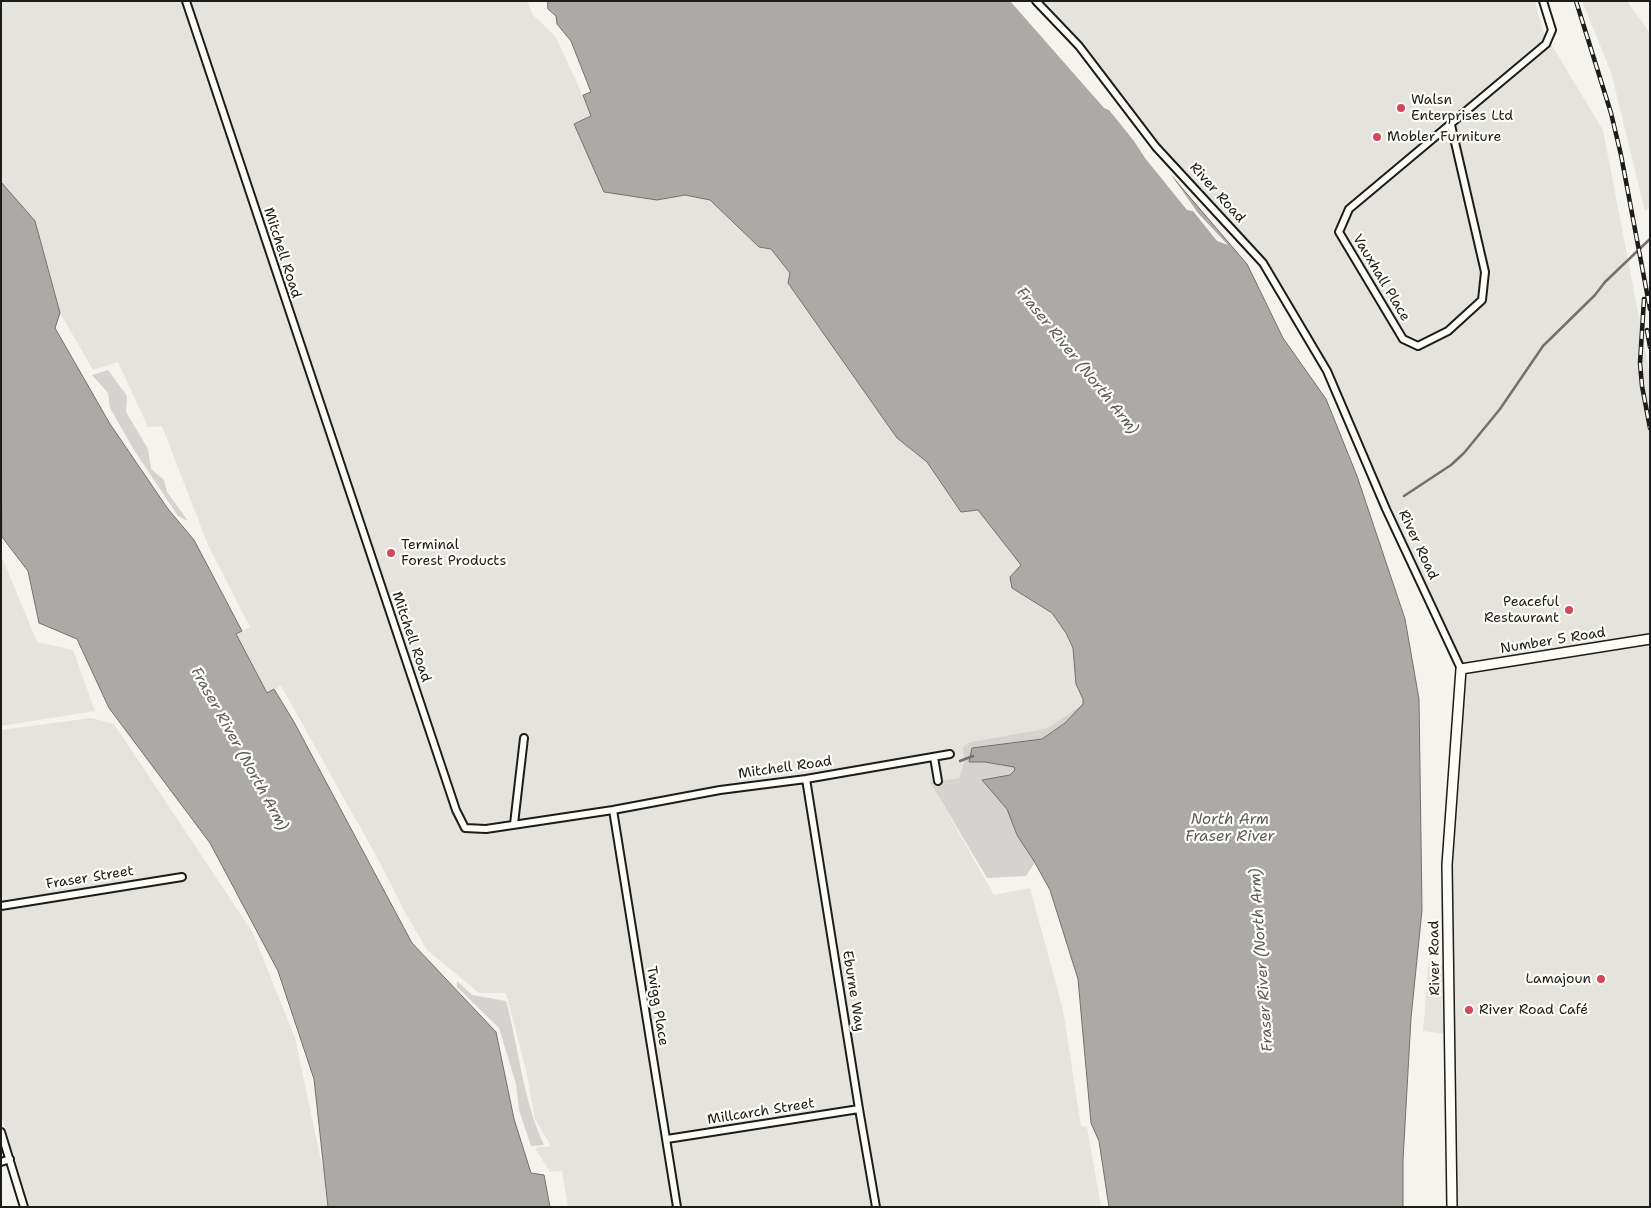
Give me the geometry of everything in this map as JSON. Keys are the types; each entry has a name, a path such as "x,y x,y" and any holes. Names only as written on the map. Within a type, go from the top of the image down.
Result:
{"street":[{"name":"Mitchell Road","path":"186,1 458,815 465,828 486,829 613,810 730,788 806,779 950,754"},
{"name":"River Road","path":"1036,1 1078,45 1156,147 1262,263 1327,372 1386,509 1461,670 1447,864 1452,1207"},
{"name":"Vauxhall Place","path":"1451,125 1485,272 1482,300 1448,331 1418,346 1403,339 1339,232 1349,209 1546,44 1552,30 1543,1"},
{"name":"Number 5 Road","path":"1461,670 1650,639"},
{"path":"514,824 524,738"},
{"path":"934,757 938,781"},
{"name":"Eburne Way","path":"806,779 876,1207"},
{"name":"Twigg Place","path":"613,810 677,1207"},
{"name":"Fraser Street","path":"1,906 182,877"},
{"name":"Millcarch Street","path":"667,1139 859,1109"},
{"path":"1,1132 24,1207"},
{"path":"1,1162 10,1159"}],"shaded area":[{"path":"1,1 527,1 533,15 556,37 592,116 574,124 657,200 685,195 710,200 759,247 771,249 790,273 788,283 897,438 927,462 961,512 978,510 1021,565 1012,588 1052,613 1066,633 1073,648 1076,684 1083,699 1083,704 1044,729 970,742 963,747 964,763 959,778 930,782 994,895 1030,888 1063,1010 1081,1126 1087,1127 1101,1207 568,1207 562,1171 550,1172 535,1148 551,1146 535,1119 526,1070 506,993 479,993 427,950 281,686 267,693 235,634 250,627 208,545 162,426 148,427 118,362 93,370 60,313 35,221 1,182"},
{"path":"1036,1 1535,1 1543,31 1603,130 1650,375 1650,1207 1452,1207 1447,865 1461,669 1327,372 1263,263 1156,147 1079,46"},
{"path":"1582,1 1627,1 1650,33 1650,207 1645,211 1611,72"},
{"path":"108,370 127,396 126,412 148,449 151,469 164,480 167,492 188,521 178,516 134,450 110,408 108,393 92,375"},
{"path":"1,555 37,642 73,650 95,711 1,726"},
{"path":"1083,704 1109,1207 1099,1141 1091,1123 1078,979 1050,890 1035,862 1026,876 987,878 930,782 959,778 964,763 963,747 970,742 1044,729"},
{"path":"91,718 114,724 253,933 295,1038 319,1152 333,1207 30,1207 1,1115 1,730"},
{"path":"1429,959 1447,966 1446,1034 1423,1031"},
{"path":"457,981 472,995 506,1001 526,1092 544,1145 531,1146 519,1110 516,1084 499,1028 457,987"}],"water":[{"name":"North Arm Fraser River","path":"548,1 1022,1 1247,264 1283,338 1326,399 1357,476 1405,619 1419,699 1422,910 1411,1018 1403,1160 1403,1207 1109,1207 1099,1141 1091,1123 1078,979 1050,890 1017,835 1007,809 982,780 1010,775 1015,770 1014,767 985,762 969,762 972,748 1042,739 1065,723 1083,704 1083,699 1076,684 1073,648 1066,633 1052,613 1012,588 1010,577 1021,565 978,510 961,512 927,462 897,438 788,283 790,273 771,249 759,247 710,200 685,195 657,200 604,192 574,124 591,116 583,95 591,92 571,41 557,24 556,16 548,9"},
{"name":"Fraser River (North Arm)","path":"1,182 35,221 60,313 55,328 110,424 168,509 194,540 242,631 236,634 267,693 274,689 294,722 412,943 496,1032 514,1119 531,1173 544,1175 550,1207 328,1207 314,1079 278,971 210,843 109,708 77,639 39,623 28,571 2,537"}],"pier":[{"path":"1010,1 1025,1 1044,22 1156,153 1198,213 1228,245 1217,241 1193,211 1187,210 1109,110 1104,108"}],"waterway":[{"path":"1404,496 1451,465 1464,453 1500,409 1543,346 1650,239"},
{"path":"960,761 973,756"}],"railway":[{"path":"1576,1 1611,113 1621,155 1650,309"},
{"path":"1644,299 1640,363 1642,386 1650,428"},
{"path":"1647,330 1650,347"}],"place":[{"name":"Walsn Enterprises Ltd","path":"1401,108"},
{"name":"Mobler Furniture","path":"1377,137"},
{"name":"Terminal Forest Products","path":"391,553"},
{"name":"Peaceful Restaurant","path":"1569,610"},
{"name":"Lamajoun","path":"1601,979"},
{"name":"River Road Café","path":"1469,1010"}]}
